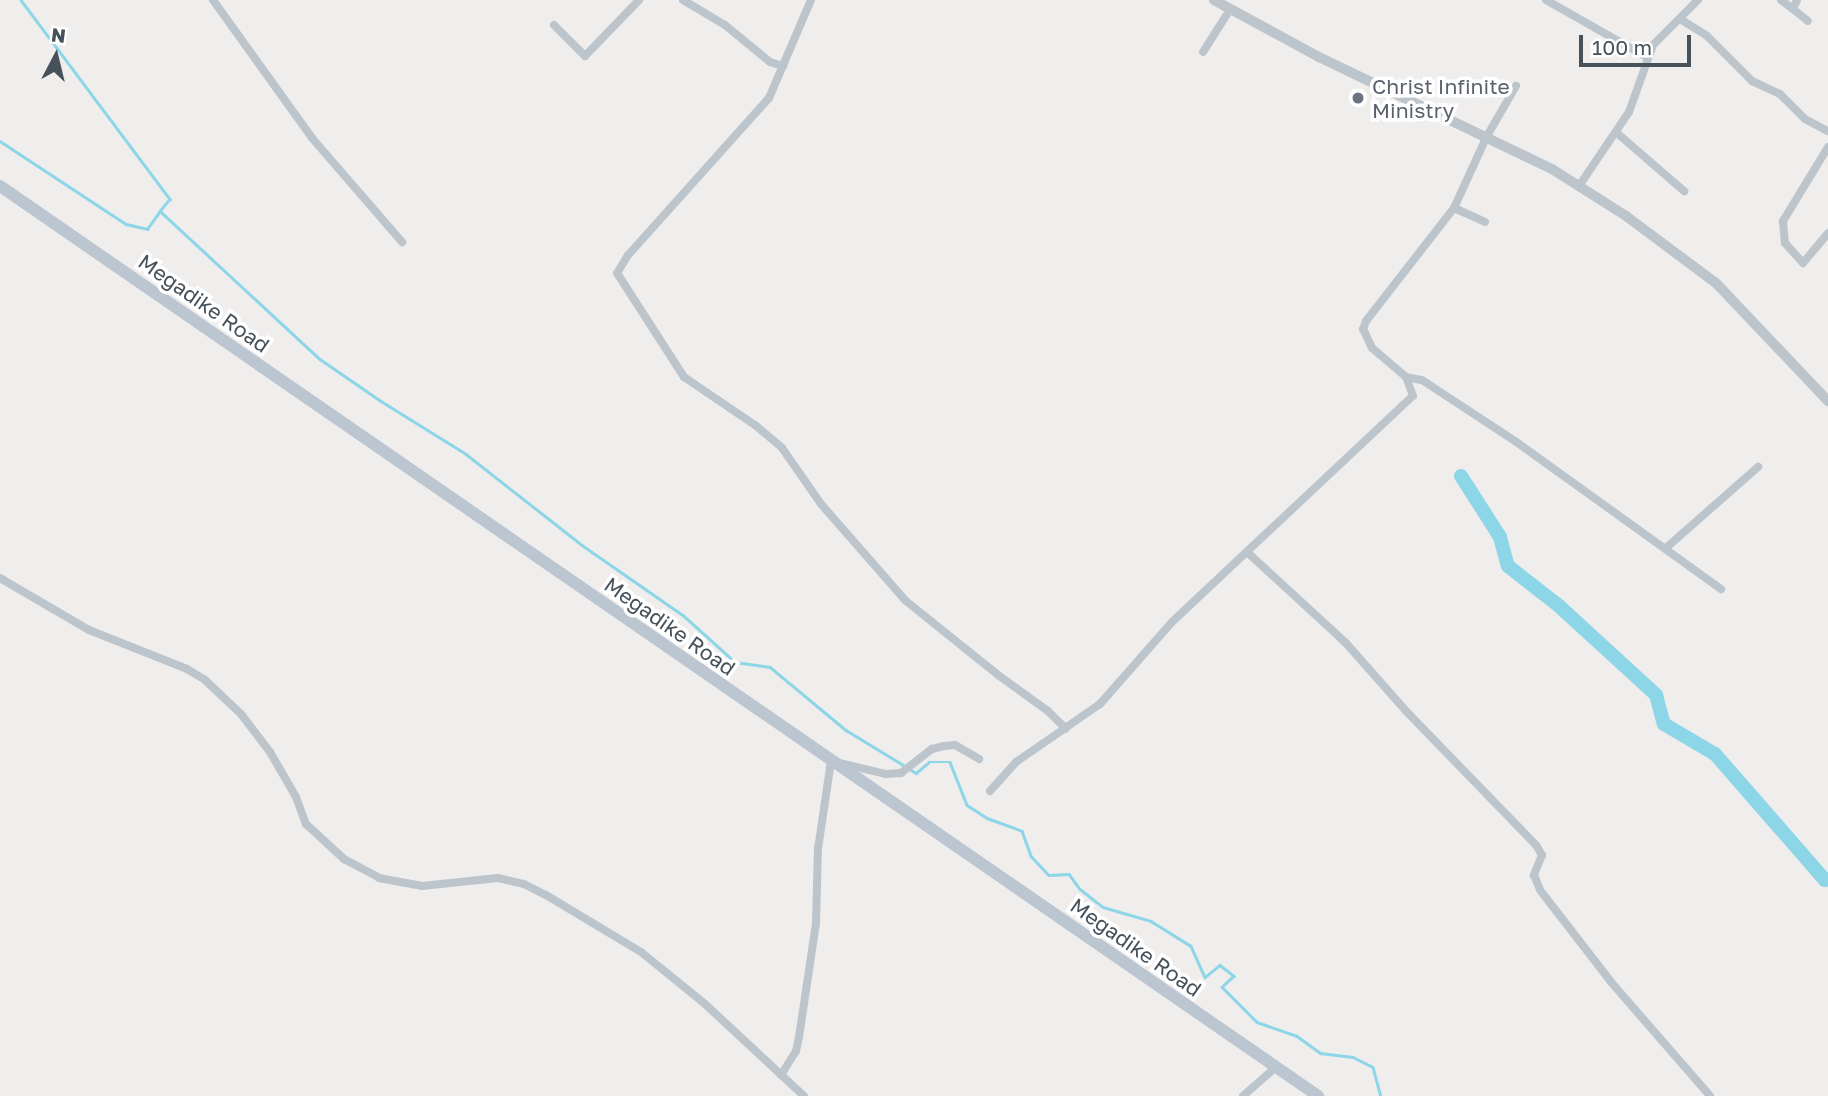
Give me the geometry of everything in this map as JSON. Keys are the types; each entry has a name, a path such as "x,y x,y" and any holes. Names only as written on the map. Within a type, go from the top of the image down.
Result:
{"main road":[{"name":"Megadike Road","path":"0,186 1318,1096"}],"street":[{"path":"213,0 312,138 402,242"},
{"path":"554,25 585,56 639,0"},
{"path":"683,0 725,25 771,62 783,66"},
{"path":"811,0 769,98 628,255 617,273 684,377 755,425 782,448 821,504 906,601 998,675 1048,710 1066,729"},
{"path":"1214,0 1319,57 1488,136 1579,186 1626,216 1716,283 1828,401"},
{"path":"1546,0 1648,58"},
{"path":"1579,186 1629,112 1648,58 1661,36 1698,0"},
{"path":"1781,0 1795,4 1808,21"},
{"path":"1203,52 1230,8"},
{"path":"1680,19 1707,36 1752,81 1780,94 1805,119 1828,131"},
{"path":"990,791 1016,762 1045,740 1066,729 1104,699 1172,622 1413,396 1406,377 1372,348 1363,329 1371,311 1454,208 1488,136 1516,86"},
{"path":"1616,133 1684,191"},
{"path":"1828,147 1783,221 1785,243 1803,263 1828,233"},
{"path":"1454,208 1485,222"},
{"path":"1406,377 1422,380 1721,589"},
{"path":"1666,548 1758,467"},
{"path":"1247,552 1345,642 1406,711 1536,845 1542,855 1534,875 1540,890 1611,982 1710,1096"},
{"path":"0,578 89,630 205,680 241,714 270,752 296,797 306,824 344,859 379,878 422,887 498,878 524,884 546,895 641,952 705,1004 804,1096"},
{"path":"781,1076 796,1051 799,1037 816,923 818,849 831,761 886,774 901,773 932,749 944,746 969,751 979,759"},
{"path":"1243,1096 1276,1067"}],"waterway":[{"path":"21,0 170,199 161,210"},
{"path":"0,141 126,224 147,229 160,211 320,359 466,454 582,545 684,616 735,662 770,667 846,730 905,766"},
{"path":"1461,476 1500,537 1508,566 1559,606 1656,695 1664,724 1715,754 1825,880 1828,879"},
{"path":"911,770 916,773 929,762 950,762 967,805 987,818 1022,831 1031,856 1049,875 1069,874 1080,889 1103,907 1151,921 1191,946 1205,977 1220,965 1234,976 1222,987 1257,1022 1297,1036 1320,1053 1353,1057 1373,1067 1381,1096"}],"place":[{"name":"Christ Infinite Ministry","path":"1358,98"}]}
